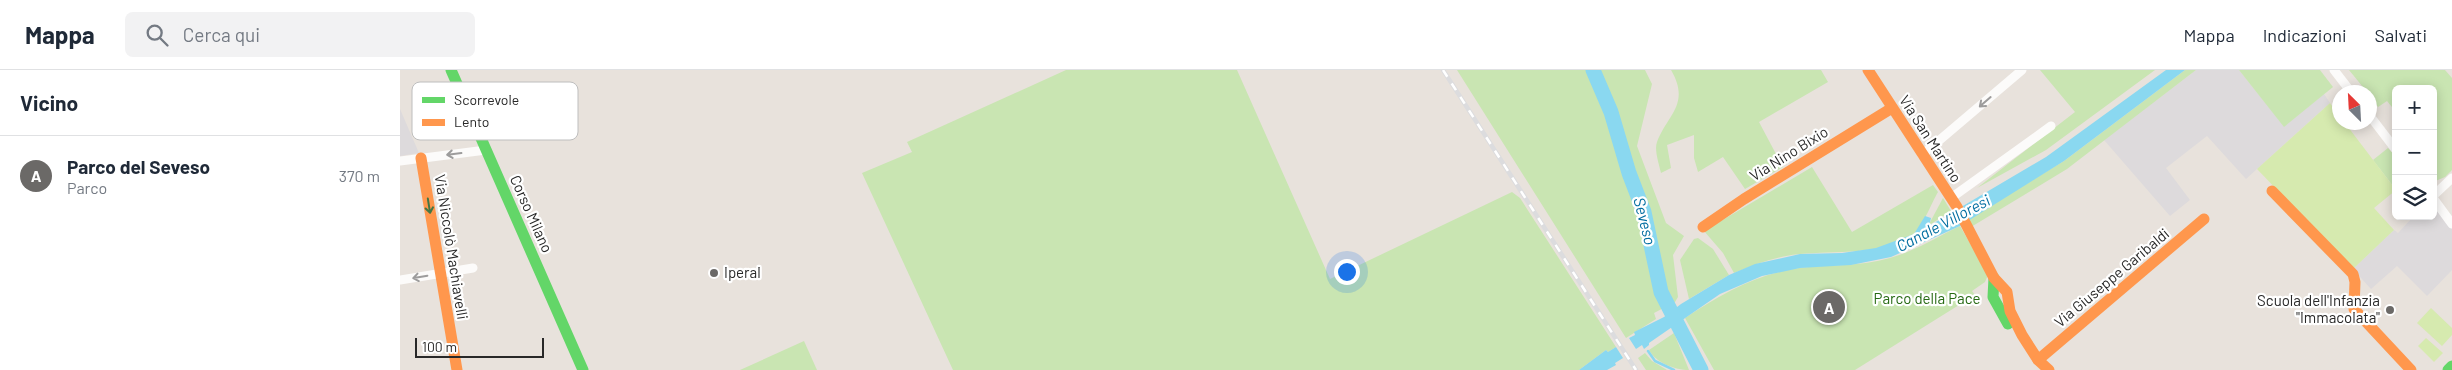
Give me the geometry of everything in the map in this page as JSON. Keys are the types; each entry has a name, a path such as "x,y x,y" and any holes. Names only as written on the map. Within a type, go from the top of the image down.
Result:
{"street":[{"name":"Corso Milano","path":"451,70 456,82"},
{"name":"Via San Martino","path":"1868,70 1954,202 1994,278 2007,292 2010,311 2016,324 2039,365 2048,370"},
{"path":"1922,155 2022,70"},
{"path":"2334,70 2346,85"},
{"name":"Via Nino Bixio","path":"1703,227 1751,194 1892,108"},
{"path":"2377,125 2392,145"},
{"path":"1954,202 2051,126"},
{"name":"Corso Milano","path":"482,140 583,370"},
{"path":"400,161 486,150"},
{"name":"Via Niccolò Machiavelli","path":"421,158 457,370"},
{"path":"2437,193 2452,178"},
{"path":"2272,191 2353,274 2356,282 2352,298 2354,308 2411,370"},
{"path":"2437,203 2452,224"},
{"name":"Via Giuseppe Garibaldi","path":"2039,365 2204,219"},
{"path":"400,280 474,268"},
{"path":"2448,370 2452,366"}],"shaded area":[{"path":"2196,70 2239,70 2284,126 2324,94 2330,103 2246,179 2207,136 2166,168 2190,200 2170,216 2104,140"},
{"path":"400,109 419,153 400,156"},
{"path":"2437,203 2452,223 2452,270 2427,296 2397,266 2371,289 2353,269 2394,230 2398,233 2410,220 2437,220"}],"green space":[{"path":"1066,70 1237,70 1330,279 1512,192 1520,198 1616,347 1608,352 1606,350 1579,370 953,370 862,173 912,152 907,142"},
{"path":"1457,70 1645,70 1652,84 1637,146 1666,223 1684,236 1673,255 1678,297 1675,302 1654,313 1656,319 1626,338"},
{"path":"1671,70 1821,70 1828,82 1759,122 1783,167 1745,189 1723,157 1698,172 1694,158 1694,135 1667,145 1671,168 1661,173 1656,145 1675,109 1679,92 1677,82"},
{"path":"2040,70 2155,70 2046,150 1977,188 2075,112"},
{"path":"2185,70 2196,70 2067,169 1971,227 1968,219 2064,161"},
{"path":"2239,70 2320,70 2332,88 2284,127"},
{"path":"2349,70 2445,70 2452,78 2452,170 2445,177 2437,180 2437,85 2392,85 2392,107 2387,101 2378,107 2377,106 2377,85 2361,85"},
{"path":"2330,103 2332,106 2332,130 2350,130 2392,185 2392,193 2374,208 2394,230 2353,269 2257,169"},
{"path":"2388,148 2392,152 2392,185 2373,160"},
{"path":"1812,167 1852,232 1933,185 1938,192 1916,232 1901,241 1874,249 1783,257 1734,273 1723,253 1704,231"},
{"path":"1943,198 1951,211 1928,226"},
{"name":"Parco della Pace","path":"1960,226 1988,275 1985,282 1972,291 1975,295 1855,370 1714,370 1685,318 1739,286 1768,275 1799,268 1879,261 1917,248"},
{"path":"1698,238 1713,249 1729,275 1689,299 1680,260 1694,239"},
{"path":"2431,308 2452,328 2452,335 2442,346 2417,323"},
{"path":"1674,333 1689,370 1666,365 1656,359 1649,350"},
{"path":"2426,338 2443,353 2434,362 2418,346"},
{"path":"804,341 817,370 740,370"},
{"path":"1645,353 1652,361 1667,370 1646,370 1638,358"}],"water":[{"name":"Canale Villoresi","path":"2166,70 2185,70 2064,161 1960,226 1891,257 1851,265 1800,268 1762,276 1720,294 1649,343 1644,349 1642,345 1636,349 1629,338 1635,335 1634,332 1664,317 1681,304 1729,275 1755,264 1800,254 1842,253 1876,248 1914,234 1925,216 1931,218 1929,226 2046,157"},
{"path":"1616,347 1623,358 1615,363 1616,365 1607,370 1579,370 1606,350 1608,352"}],"waterway":[{"name":"Seveso","path":"1593,70 1611,112 1629,173 1644,212 1661,292 1701,370"},
{"path":"1648,351 1655,361 1674,370"}],"railway":[{"path":"1443,70 1636,370"}],"traffic: fast":[{"path":"451,70 456,82"},
{"path":"482,140 583,370"},
{"path":"1994,278 1993,297 2008,324"},
{"path":"2448,370 2452,366"}],"traffic: slow":[{"path":"1868,70 1957,207 1994,278 2007,292 2010,311 2022,335 2038,360 2049,370"},
{"path":"1703,227 1744,199 1892,108"},
{"path":"421,158 457,370"},
{"path":"2272,191 2353,274 2355,282 2354,309 2411,370"},
{"path":"2038,360 2204,219"}],"place":[{"name":"Iperal","path":"714,273"},
{"name":"Parco del Seveso","path":"1829,307"},
{"name":"Scuola dell'Infanzia \"Immacolata\"","path":"2390,310"}]}
